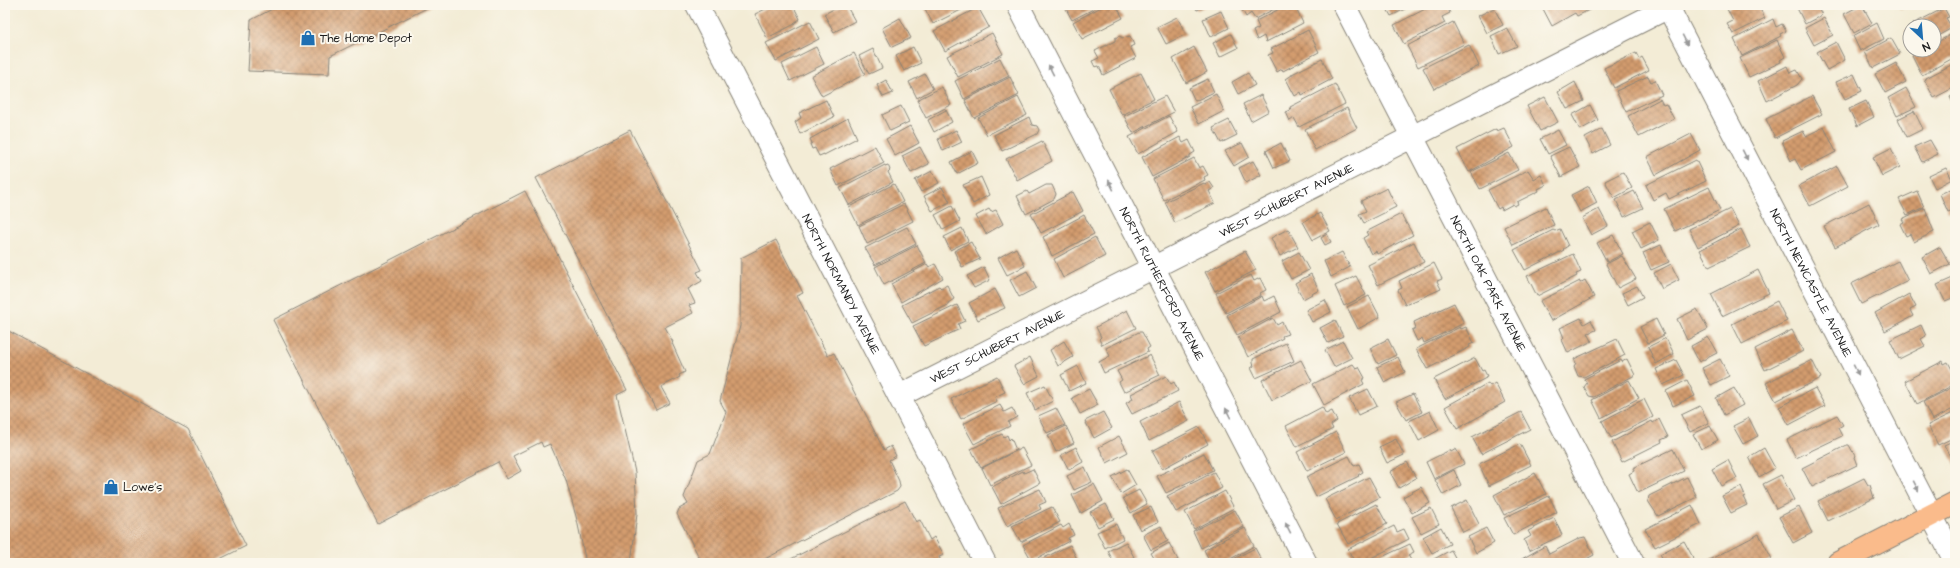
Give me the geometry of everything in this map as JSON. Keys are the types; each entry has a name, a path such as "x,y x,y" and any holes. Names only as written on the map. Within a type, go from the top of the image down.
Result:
{"main road":[{"path":"1838,563 1955,503"}],"street":[{"name":"NORTH NORMANDY AVENUE","path":"698,5 985,563"},
{"name":"NORTH RUTHERFORD AVENUE","path":"1018,5 1306,563"},
{"name":"NORTH OAK PARK AVENUE","path":"1344,5 1633,563"},
{"name":"WEST SCHUBERT AVENUE","path":"899,396 1670,6"},
{"name":"NORTH NEWCASTLE AVENUE","path":"1670,6 1955,561"}],"building":[{"name":"The Home Depot","path":"280,5 433,5 330,56 329,74 248,71 251,20"},
{"path":"774,5 793,5 800,19 794,23 795,24 767,38 755,14"},
{"path":"842,5 846,5 855,21 834,32 824,14"},
{"path":"923,5 971,5 933,24"},
{"path":"1064,5 1101,5 1072,20"},
{"path":"1105,5 1116,5 1123,18 1082,39 1073,22"},
{"path":"1194,5 1208,5 1197,10"},
{"path":"1248,5 1282,5 1255,19 1251,13 1246,17 1241,8"},
{"path":"1287,5 1294,5 1303,23 1266,42 1264,36 1257,40 1253,31 1259,28 1256,21"},
{"path":"1385,5 1408,5 1406,6 1407,8 1391,16"},
{"path":"1433,5 1446,5 1450,13 1442,17 1445,23 1404,44 1394,25"},
{"path":"1541,5 1599,5 1577,16 1575,13 1552,26"},
{"path":"1734,5 1763,5 1764,7 1760,9 1765,18 1733,34 1727,24 1733,21 1727,9"},
{"path":"1803,5 1817,5 1822,15 1805,24 1797,8"},
{"path":"1861,5 1872,23 1854,33 1844,14"},
{"path":"1898,5 1908,5 1900,9"},
{"path":"1494,8 1503,25 1487,33 1478,16"},
{"path":"1944,8 1949,17 1946,18 1952,28 1942,34 1942,18 1925,18"},
{"path":"979,9 989,27 945,51 934,31 973,10"},
{"path":"1221,11 1229,28 1211,37 1203,19"},
{"path":"1177,17 1186,34 1166,44 1157,27"},
{"path":"900,18 911,38 892,47 882,28"},
{"path":"1824,18 1833,35 1814,45 1805,28"},
{"path":"1773,19 1776,27 1782,24 1786,31 1780,34 1781,36 1742,56 1734,39"},
{"path":"810,21 819,39 776,61 766,43"},
{"path":"1453,22 1464,44 1418,67 1407,46"},
{"path":"1877,23 1884,39 1860,51 1853,36"},
{"path":"1507,28 1517,46 1499,54 1491,36"},
{"path":"1308,30 1319,52 1283,71 1282,69 1277,72 1268,55 1273,53 1271,49"},
{"path":"1955,32 1955,57 1922,75 1914,58 1942,58 1942,39"},
{"path":"992,33 1003,54 958,77 947,56"},
{"path":"1231,34 1238,48 1220,57 1213,43"},
{"path":"1119,36 1123,38 1130,36 1134,45 1130,47 1136,58 1103,75 1099,66 1095,67 1092,61 1099,58 1095,51 1115,41 1115,38"},
{"path":"1891,38 1900,54 1873,68 1865,52"},
{"path":"1777,40 1785,57 1780,60 1781,62 1749,77 1740,58"},
{"path":"1836,42 1845,60 1827,70 1817,52"},
{"path":"1469,45 1479,66 1434,89 1423,68"},
{"path":"816,47 824,64 790,81 782,64"},
{"path":"913,47 921,63 904,71 896,56"},
{"path":"1194,47 1207,72 1186,83 1173,59"},
{"path":"873,49 882,68 869,74 859,56"},
{"path":"854,53 865,74 822,96 811,76"},
{"path":"1636,53 1639,59 1642,57 1649,70 1614,88 1604,68"},
{"path":"1000,58 1009,76 964,99 955,81"},
{"path":"1322,59 1332,79 1302,95 1301,92 1295,96 1286,79 1292,74"},
{"path":"1896,63 1906,82 1885,93 1875,74"},
{"path":"1955,63 1955,87 1934,98 1924,79"},
{"path":"1787,66 1790,73 1797,70 1802,79 1797,85 1767,101 1758,81"},
{"path":"1141,73 1154,99 1122,115 1109,89"},
{"path":"1248,73 1255,85 1238,94 1232,82"},
{"path":"925,74 933,89 917,98 909,82"},
{"path":"1854,74 1862,91 1845,99 1836,82"},
{"path":"1648,76 1651,82 1655,80 1662,95 1626,112 1616,91"},
{"path":"1010,77 1019,95 974,118 965,100"},
{"path":"1208,79 1214,92 1195,101 1189,88"},
{"path":"886,80 893,93 883,97 877,85"},
{"path":"1575,82 1584,101 1567,109 1558,92"},
{"path":"1335,84 1345,104 1299,127 1294,118 1290,121 1286,112 1291,110 1290,107"},
{"path":"942,87 951,105 926,118 917,100"},
{"path":"1906,88 1916,107 1897,116 1888,98"},
{"path":"1216,94 1224,111 1199,124 1190,107"},
{"path":"1955,94 1955,107 1950,97"},
{"path":"1261,95 1269,111 1251,121 1243,104"},
{"path":"1165,96 1174,112 1133,133 1124,116"},
{"path":"1812,96 1822,114 1775,138 1766,119"},
{"path":"1018,97 1027,115 987,135 978,118"},
{"path":"1545,97 1558,122 1540,131 1527,106"},
{"path":"1660,99 1663,105 1666,104 1674,119 1639,137 1628,116"},
{"path":"826,100 834,117 800,134 795,122 801,118 799,113"},
{"path":"1866,101 1874,117 1857,126 1849,109"},
{"path":"1590,105 1598,120 1580,130 1572,115"},
{"path":"901,106 909,122 890,131 882,115"},
{"path":"1347,108 1357,128 1315,150 1305,129"},
{"path":"946,110 952,122 934,132 928,120"},
{"path":"1914,111 1923,129 1907,137 1898,119"},
{"path":"1169,116 1178,132 1138,154 1129,137"},
{"path":"1029,117 1032,125 1037,126 1039,130 1037,134 1002,151 994,135"},
{"path":"848,118 857,138 824,155 819,156 815,148 812,149 810,139"},
{"path":"1229,120 1237,135 1221,143 1213,128"},
{"path":"910,126 919,143 895,156 886,139"},
{"path":"1824,127 1836,152 1801,170 1795,159 1791,161 1782,141 1803,131 1806,136"},
{"path":"1504,128 1514,147 1469,172 1457,149 1496,129 1497,131"},
{"path":"1602,129 1610,145 1593,154 1585,138"},
{"path":"630,130 702,270 697,272 702,281 688,289 695,303 689,305 693,313 665,327 673,342 672,343 685,372 679,375 680,377 661,387 670,403 656,410 536,178"},
{"path":"956,130 962,142 943,151 938,139"},
{"path":"1558,130 1566,145 1548,154 1540,139"},
{"path":"1691,134 1700,150 1656,175 1647,157"},
{"path":"1180,137 1183,143 1189,140 1195,152 1190,155 1190,157 1152,177 1142,157"},
{"path":"1930,140 1938,154 1922,162 1914,147"},
{"path":"1042,141 1052,161 1017,180 1006,159"},
{"path":"1242,143 1249,157 1234,166 1225,151"},
{"path":"1281,143 1290,161 1274,168 1266,151"},
{"path":"875,146 884,163 838,186 830,169"},
{"path":"920,147 929,164 911,173 902,156"},
{"path":"1569,147 1580,167 1561,177 1550,156"},
{"path":"1891,148 1900,167 1882,176 1873,157"},
{"path":"972,151 978,163 957,174 951,162"},
{"path":"1509,153 1518,170 1480,189 1471,172"},
{"path":"1194,158 1199,168 1203,166 1208,175 1204,177 1205,180 1164,200 1153,179"},
{"path":"1696,160 1706,181 1669,199 1666,193 1653,200 1646,185"},
{"path":"1253,161 1261,175 1246,183 1239,168"},
{"path":"885,165 888,165 890,170 888,172 893,182 849,205 840,188"},
{"path":"1837,166 1848,186 1810,206 1799,186"},
{"path":"1946,168 1952,179 1935,188 1929,176"},
{"path":"1528,170 1534,179 1541,175 1546,185 1538,189 1539,191 1517,202 1518,204 1514,206 1513,204 1502,210 1501,207 1498,209 1488,190"},
{"path":"932,171 939,183 921,192 915,180"},
{"path":"1623,172 1632,188 1614,198 1605,181"},
{"path":"981,177 989,195 973,204 963,185"},
{"path":"1210,182 1214,188 1209,191 1215,203 1175,223 1165,202 1204,183 1205,185"},
{"path":"894,184 903,202 858,225 849,207"},
{"path":"1046,185 1052,185 1056,194 1054,199 1026,214 1017,196 1027,191 1029,194"},
{"path":"1589,186 1597,203 1580,212 1571,195"},
{"path":"942,187 950,202 932,211 924,196"},
{"path":"1709,187 1720,210 1675,231 1664,209"},
{"path":"1955,187 1955,209 1948,212 1940,194"},
{"path":"1387,188 1396,207 1364,223 1359,214 1366,211 1361,201"},
{"path":"525,191 627,390 617,395 635,472 637,514 631,563 586,563 577,520 566,480 550,444 543,447 541,442 513,456 521,471 507,479 498,462 378,524 273,320"},
{"path":"1634,191 1643,208 1624,217 1616,200"},
{"path":"1917,191 1924,207 1907,215 1899,199"},
{"path":"1073,192 1083,211 1041,233 1031,214"},
{"path":"1869,203 1879,224 1835,247 1824,226"},
{"path":"904,204 913,221 867,244 859,226"},
{"path":"952,206 960,221 943,230 935,215"},
{"path":"1546,207 1554,225 1513,245 1504,227"},
{"path":"1925,208 1934,232 1914,242 1910,234 1906,236 1900,224 1904,222 1902,219"},
{"path":"989,209 991,212 996,210 1003,224 986,234 976,216"},
{"path":"1599,209 1608,226 1591,235 1582,218"},
{"path":"1730,209 1739,226 1698,247 1689,229"},
{"path":"1320,213 1330,231 1313,240 1303,222"},
{"path":"1401,214 1413,235 1377,254 1376,251 1371,254 1363,238 1368,235 1366,232"},
{"path":"1084,215 1094,234 1052,256 1043,237"},
{"path":"1650,222 1659,240 1641,249 1632,231"},
{"path":"907,227 916,244 875,265 865,248"},
{"path":"962,228 968,241 950,250 944,237"},
{"path":"1288,229 1298,247 1280,256 1271,238"},
{"path":"1560,229 1568,246 1563,249 1564,250 1525,270 1514,250 1553,230 1555,231"},
{"path":"1741,229 1750,247 1709,267 1700,250"},
{"path":"1327,234 1331,242 1325,245 1321,238"},
{"path":"1613,235 1623,254 1607,262 1597,243"},
{"path":"1095,237 1105,256 1063,278 1054,259"},
{"path":"776,240 803,293 797,296 828,356 834,353 884,450 891,446 896,456 889,460 899,481 900,487 897,491 757,563 702,563 677,514 679,509 688,504 684,497 698,460 710,454 726,412 720,401 740,326 741,258"},
{"path":"971,242 980,259 962,267 954,251"},
{"path":"1414,242 1424,262 1378,285 1368,265"},
{"path":"917,245 926,263 884,285 875,267"},
{"path":"1661,245 1669,262 1651,270 1643,253"},
{"path":"1940,247 1950,264 1931,274 1922,257"},
{"path":"1016,248 1025,266 1007,275 998,258"},
{"path":"1245,251 1256,270 1215,291 1205,272"},
{"path":"1299,252 1309,270 1291,279 1282,261"},
{"path":"1342,252 1350,267 1331,277 1324,261"},
{"path":"1573,254 1581,272 1576,274 1577,276 1537,296 1527,276"},
{"path":"1622,256 1636,279 1618,288 1606,264"},
{"path":"1898,261 1908,281 1861,304 1851,284"},
{"path":"1434,263 1442,279 1437,281 1441,289 1405,305 1398,290 1402,288 1399,281"},
{"path":"927,264 929,267 935,264 943,278 901,302 891,284"},
{"path":"1671,264 1679,280 1662,289 1654,273"},
{"path":"984,267 990,280 974,288 967,276"},
{"path":"1758,270 1769,293 1722,316 1711,294"},
{"path":"1027,271 1036,288 1019,297 1010,280"},
{"path":"1311,274 1319,290 1303,299 1295,283"},
{"path":"1251,275 1254,281 1260,278 1266,290 1260,293 1261,295 1226,313 1216,293"},
{"path":"1356,276 1366,295 1344,306 1335,286"},
{"path":"1955,277 1955,297 1945,301 1937,285"},
{"path":"1585,280 1594,297 1551,321 1540,301 1580,281 1580,283"},
{"path":"947,285 954,299 948,303 948,305 912,323 902,305 939,286 941,288"},
{"path":"1637,286 1643,297 1628,305 1622,293"},
{"path":"995,289 1005,308 978,320 969,303"},
{"path":"1909,294 1916,307 1910,310 1913,316 1885,331 1875,313"},
{"path":"1262,296 1264,301 1274,296 1281,312 1237,335 1227,315"},
{"path":"1369,296 1380,317 1358,329 1347,307"},
{"path":"1325,300 1331,312 1312,322 1306,310"},
{"path":"1777,301 1787,321 1742,344 1732,324"},
{"path":"1454,303 1464,323 1424,343 1422,338 1417,341 1412,330 1416,328 1414,322"},
{"path":"957,305 965,321 958,324 960,329 924,346 913,326"},
{"path":"1697,309 1708,329 1687,340 1677,319"},
{"path":"1127,310 1136,328 1102,345 1099,339 1101,337 1096,327"},
{"path":"1273,318 1277,325 1282,322 1288,334 1282,336 1283,338 1248,357 1238,337"},
{"path":"1581,318 1584,324 1591,320 1596,330 1588,333 1592,341 1568,353 1562,340 1564,338 1560,328"},
{"path":"1656,319 1664,335 1648,343 1640,327"},
{"path":"1335,320 1343,336 1328,343 1320,328"},
{"path":"1921,325 1926,336 1921,339 1925,346 1899,359 1890,340"},
{"path":"1460,327 1461,329 1466,327 1474,343 1469,345 1470,347 1427,369 1416,349"},
{"name":"Lowe's","path":"5,329 188,429 246,546 212,563 107,563 104,557 101,563 5,563"},
{"path":"1792,330 1803,351 1765,370 1755,349"},
{"path":"1139,332 1142,332 1150,347 1147,349 1148,352 1104,373 1099,362 1110,356 1106,348"},
{"path":"1708,337 1717,353 1699,362 1691,346"},
{"path":"1666,338 1674,354 1656,364 1648,347"},
{"path":"1388,339 1396,355 1378,364 1370,348"},
{"path":"1617,339 1625,355 1584,377 1578,376 1574,366 1576,363 1574,359"},
{"path":"1064,341 1073,357 1058,366 1050,350"},
{"path":"1343,341 1352,358 1334,367 1325,350"},
{"path":"1286,343 1294,361 1256,378 1251,368 1254,366 1253,359"},
{"path":"1150,355 1160,375 1124,392 1119,382 1122,380 1117,371"},
{"path":"1030,357 1039,376 1024,384 1014,366"},
{"path":"1398,357 1405,372 1385,383 1377,367"},
{"path":"1475,358 1482,371 1484,370 1487,376 1485,377 1486,378 1445,399 1434,379"},
{"path":"1627,359 1635,375 1594,397 1589,396 1584,387 1587,383 1584,379 1621,360 1622,362"},
{"path":"1720,359 1729,376 1711,385 1702,368"},
{"path":"1301,360 1312,381 1272,400 1262,380"},
{"path":"1676,360 1684,375 1663,385 1656,369"},
{"path":"1812,360 1821,378 1776,401 1766,383"},
{"path":"1943,361 1944,364 1948,362 1955,375 1955,384 1917,404 1905,381"},
{"path":"1353,364 1356,368 1359,367 1365,378 1362,380 1364,384 1324,405 1313,384"},
{"path":"1078,366 1086,383 1069,391 1061,375"},
{"path":"997,376 1005,392 995,397 997,401 961,419 951,399"},
{"path":"1166,376 1171,384 1174,382 1178,391 1132,414 1126,403 1133,399 1131,394"},
{"path":"1629,380 1639,398 1601,418 1592,400"},
{"path":"1687,380 1695,396 1673,406 1666,391"},
{"path":"1488,383 1490,386 1495,383 1505,402 1457,429 1445,407"},
{"path":"1045,385 1053,401 1035,410 1027,393"},
{"path":"1955,386 1955,408 1932,420 1923,402"},
{"path":"1734,388 1743,405 1724,415 1716,398"},
{"path":"1815,388 1825,406 1789,425 1779,407"},
{"path":"1089,389 1098,405 1080,414 1072,398"},
{"path":"1368,389 1377,406 1358,415 1349,398"},
{"path":"1413,394 1422,412 1406,420 1396,402"},
{"path":"1644,399 1653,417 1611,438 1602,421"},
{"path":"1179,402 1189,421 1149,441 1140,422"},
{"path":"1000,405 1004,412 1012,408 1017,417 1008,422 1010,426 974,444 963,424"},
{"path":"1700,406 1709,423 1690,432 1681,415"},
{"path":"1322,407 1326,414 1332,411 1337,421 1331,425 1333,429 1297,447 1286,426"},
{"path":"1056,408 1065,425 1047,433 1038,416"},
{"path":"1430,411 1439,430 1419,441 1409,421"},
{"path":"1103,412 1112,428 1094,438 1085,421"},
{"path":"1521,412 1530,429 1481,454 1472,437"},
{"path":"1955,412 1955,437 1938,445 1928,425"},
{"path":"1837,415 1843,425 1838,428 1842,436 1796,458 1787,440"},
{"path":"1749,418 1758,436 1743,444 1733,426"},
{"path":"1659,419 1668,437 1661,440 1662,442 1622,462 1612,442 1652,421 1653,423"},
{"path":"1066,426 1074,443 1056,452 1048,435"},
{"path":"1710,426 1718,440 1701,449 1693,434"},
{"path":"1199,427 1208,444 1162,469 1152,451"},
{"path":"1336,432 1346,452 1307,471 1297,452"},
{"path":"1002,434 1004,437 1007,435 1009,440 1011,438 1016,450 981,468 971,449"},
{"path":"1119,436 1128,452 1107,463 1099,447"},
{"path":"1396,439 1404,455 1387,463 1379,447"},
{"path":"1955,440 1955,466 1944,445"},
{"path":"1520,444 1531,465 1489,486 1479,464"},
{"path":"1849,445 1855,456 1857,465 1812,487 1802,468"},
{"path":"1076,447 1083,462 1069,470 1061,455"},
{"path":"1022,448 1031,465 990,485 982,468"},
{"path":"1764,448 1775,468 1759,477 1749,457"},
{"path":"1456,449 1464,464 1434,479 1426,462 1450,450 1451,452"},
{"path":"1673,449 1684,471 1638,493 1629,474 1634,471 1633,468"},
{"path":"1204,453 1213,470 1166,493 1157,476"},
{"path":"1349,456 1354,466 1359,464 1363,472 1358,475 1359,476 1316,497 1306,477"},
{"path":"1728,460 1737,478 1721,486 1712,469"},
{"path":"1407,462 1416,478 1399,488 1390,472"},
{"path":"1085,467 1092,482 1074,490 1067,476"},
{"path":"1033,469 1040,483 1001,504 992,487 1023,471 1024,473"},
{"path":"1127,469 1136,485 1121,494 1112,477"},
{"path":"1454,470 1461,485 1443,495 1435,480"},
{"path":"1214,472 1222,488 1176,512 1167,496"},
{"path":"1535,473 1546,494 1504,515 1494,495"},
{"path":"1781,475 1794,500 1776,509 1763,484"},
{"path":"1369,477 1380,497 1336,520 1325,499"},
{"path":"1687,477 1697,497 1658,516 1648,501 1649,496"},
{"path":"1864,478 1868,485 1870,485 1874,498 1828,521 1818,501"},
{"path":"1094,484 1103,501 1081,513 1072,495"},
{"path":"1421,487 1430,503 1412,513 1403,497"},
{"path":"1741,487 1745,496 1743,497 1747,505 1731,513 1722,496"},
{"path":"1040,489 1046,502 1039,505 1041,509 1007,526 998,508"},
{"path":"1139,490 1147,504 1131,513 1123,498"},
{"path":"1225,491 1234,508 1194,529 1185,512"},
{"path":"1549,496 1557,512 1513,535 1504,518"},
{"path":"1467,500 1479,524 1463,532 1451,508"},
{"path":"905,501 916,522 920,520 930,540 934,537 944,555 939,557 942,563 783,563"},
{"path":"1106,504 1114,519 1098,527 1090,512"},
{"path":"1376,504 1387,524 1348,544 1337,524"},
{"path":"1692,505 1701,524 1655,547 1645,529"},
{"path":"1052,507 1060,522 1021,542 1012,526"},
{"path":"1151,507 1158,522 1140,530 1133,515"},
{"path":"1799,507 1812,533 1793,543 1779,517"},
{"path":"1431,508 1439,524 1421,533 1412,517"},
{"path":"1235,510 1244,527 1201,548 1193,531"},
{"path":"1554,518 1562,535 1529,551 1524,540 1531,536 1528,531"},
{"path":"1069,524 1074,535 1068,538 1069,541 1032,561 1023,545 1061,525 1063,528"},
{"path":"1116,524 1123,539 1105,548 1097,532"},
{"path":"1161,526 1168,541 1151,550 1143,535"},
{"path":"1394,526 1397,532 1404,529 1409,539 1361,563 1355,563 1348,549"},
{"path":"1441,527 1450,544 1432,553 1423,537"},
{"path":"1245,528 1254,546 1223,563 1211,563 1204,550"},
{"path":"1486,528 1494,543 1476,553 1468,537"},
{"path":"1759,534 1772,559 1764,563 1711,563 1709,560"},
{"path":"1585,537 1594,555 1579,563 1522,563 1520,560 1545,546 1549,554 1580,538"},
{"path":"1684,541 1696,563 1665,563 1660,554"},
{"path":"1126,542 1134,557 1123,563 1114,563 1108,551"},
{"path":"1169,543 1178,560 1172,563 1157,563 1151,553"},
{"path":"1410,544 1414,552 1408,555 1412,562 1410,563 1369,563"},
{"path":"1070,545 1078,561 1075,563 1034,563"},
{"path":"1255,548 1263,563 1226,563"},
{"path":"1451,550 1458,563 1436,563 1434,559"},
{"path":"1137,559 1139,563 1129,563"}],"place":[{"name":"The Home Depot","path":"308,38"},
{"name":"Lowe's","path":"111,487"}]}
